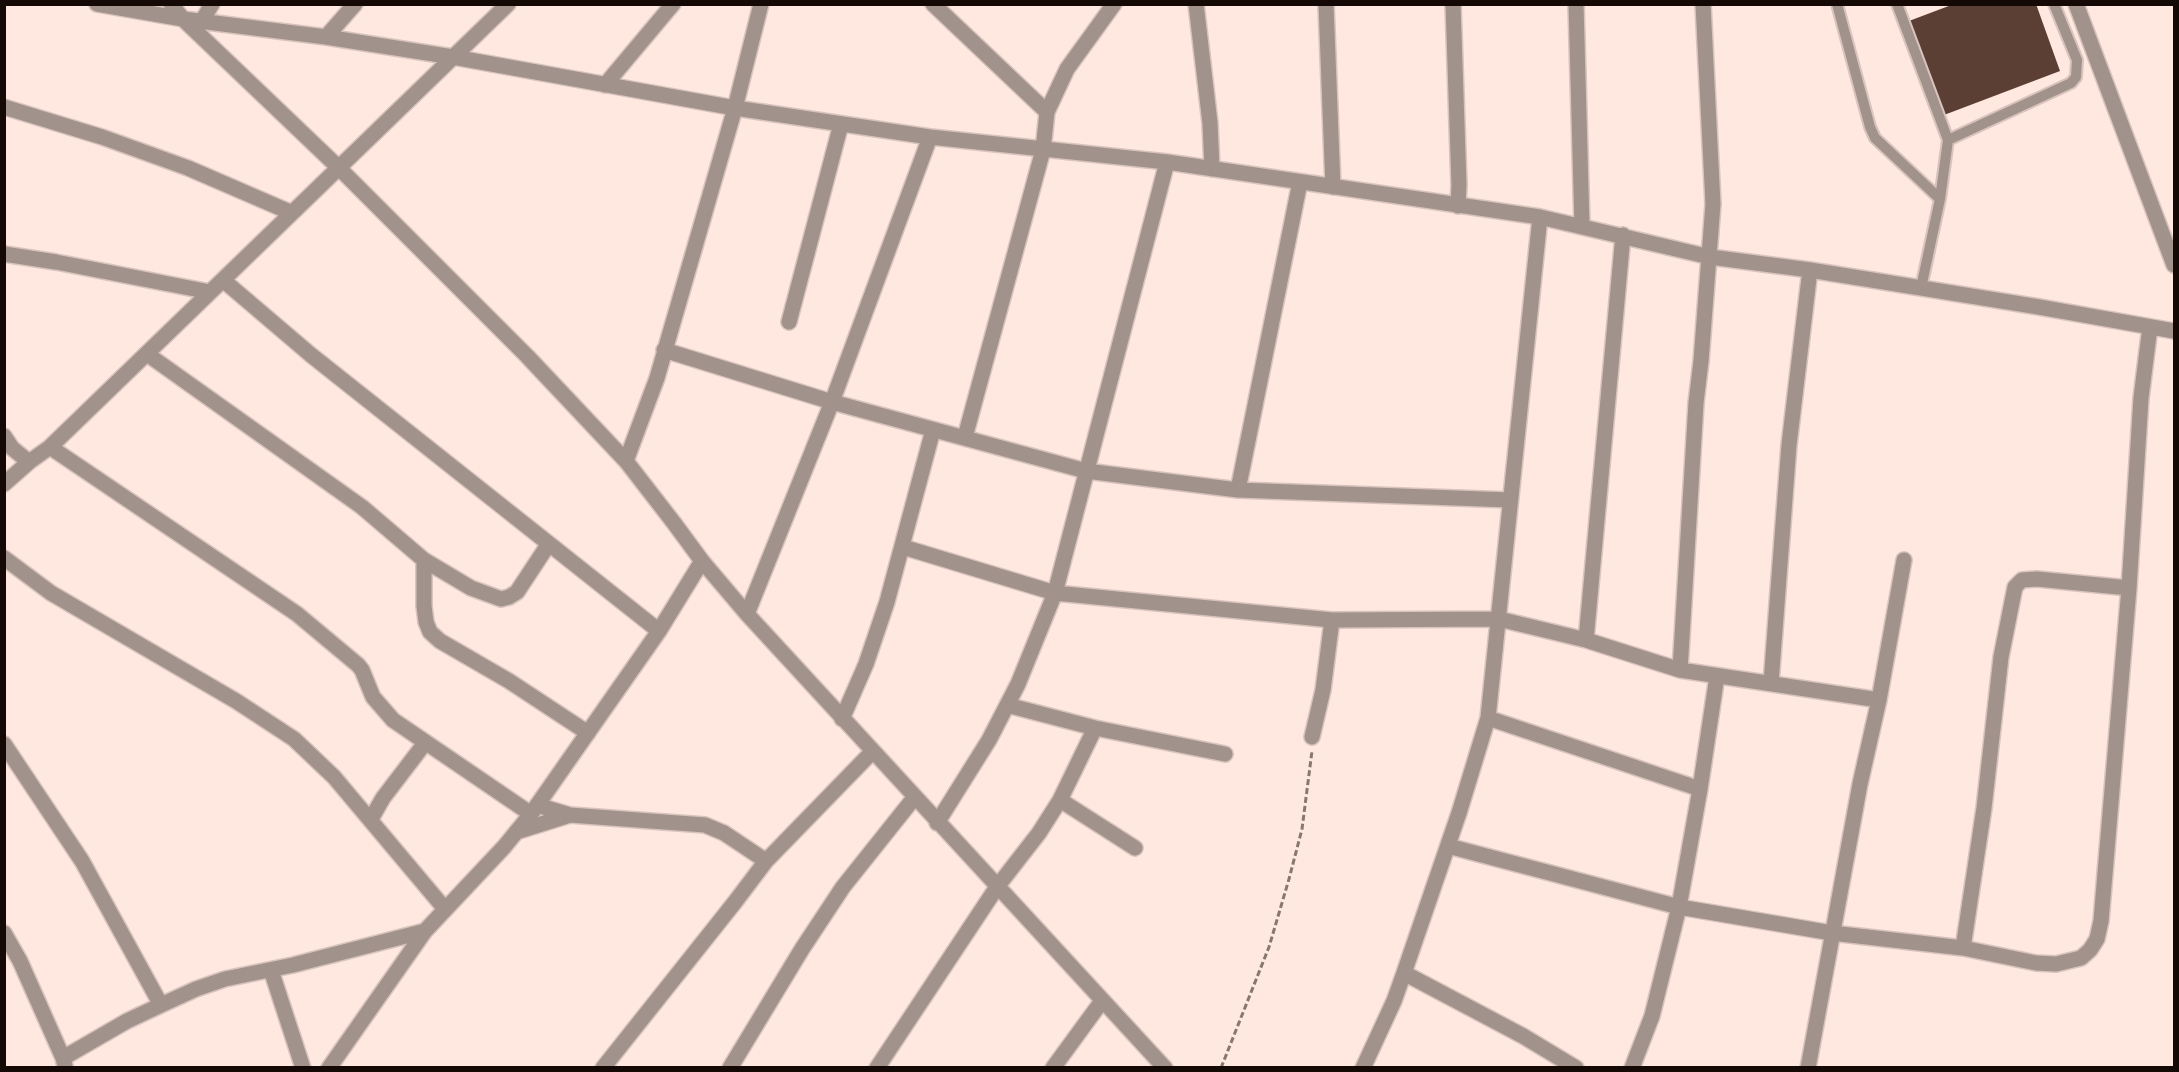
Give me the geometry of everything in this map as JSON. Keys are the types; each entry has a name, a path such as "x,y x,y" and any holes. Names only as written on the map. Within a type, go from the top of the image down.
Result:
{"street":[{"path":"97,4 183,20 326,37 453,57 735,108 841,124 930,137 1167,162 1540,217 1710,256 1810,270 2175,331"},
{"path":"171,4 183,20 339,168 527,356 626,461 702,561 747,614 1165,1068"},
{"path":"202,21 212,4"},
{"path":"326,37 355,4"},
{"path":"4,484 29,462 51,447 508,4"},
{"path":"605,85 673,4"},
{"path":"626,461 657,378 735,108 761,4"},
{"path":"933,4 1047,112"},
{"path":"965,437 1043,150 1047,112 1067,69 1114,4"},
{"path":"1196,4 1210,123 1212,169"},
{"path":"1326,4 1333,187"},
{"path":"1453,4 1458,206"},
{"path":"1576,4 1582,226"},
{"path":"1680,670 1696,403 1713,204 1703,4"},
{"path":"2076,4 2175,265"},
{"path":"4,107 102,137 188,168 292,213"},
{"path":"789,322 841,124"},
{"path":"747,614 832,402 930,137"},
{"path":"937,823 989,740 1018,684 1055,593 1167,162"},
{"path":"1238,490 1300,182"},
{"path":"1363,1068 1394,1001 1404,973 1426,903 1448,846 1488,718 1540,217"},
{"path":"1586,640 1623,235"},
{"path":"4,254 210,292"},
{"path":"1771,683 1788,456 1810,270"},
{"path":"223,280 311,355 659,632"},
{"path":"1448,846 1679,907 1832,933 1962,948 2036,963 2056,964 2081,958 2097,939 2102,909 2129,588 2141,398 2150,327"},
{"path":"664,350 832,402 1086,471 1238,490 1509,500"},
{"path":"147,354 362,507 424,560 471,588 501,599 509,597 517,592 548,545"},
{"path":"842,719 879,626 903,547 933,430"},
{"path":"4,436 12,448 29,462"},
{"path":"51,447 297,614 358,664 373,697 384,712 425,743 534,810 570,815 705,825 724,833 766,861"},
{"path":"903,547 1055,593 1332,620 1499,619 1586,640 1680,670 1879,700"},
{"path":"4,558 51,593 236,701 294,739 334,777 445,909"},
{"path":"424,560 424,606 430,632 440,641 509,681 588,733"},
{"path":"1808,1068 1904,560"},
{"path":"329,1068 425,931 470,884 534,810 659,632 702,561"},
{"path":"1962,948 1984,808 2001,657 2015,587 2022,580 2037,579 2129,588"},
{"path":"1312,737 1323,690 1332,620"},
{"path":"1632,1068 1652,1016 1679,907 1717,676"},
{"path":"1007,705 1095,728 1225,754"},
{"path":"1488,718 1700,789"},
{"path":"877,1068 997,887 1039,833 1060,800 1095,728"},
{"path":"371,819 383,798 425,743"},
{"path":"4,744 82,861 161,1005"},
{"path":"603,1068 766,861 873,751"},
{"path":"730,1068 802,949 843,887 914,798"},
{"path":"1060,800 1135,848"},
{"path":"516,832 570,815"},
{"path":"4,933 20,961 64,1063 127,1021 211,983 425,931"},
{"path":"271,970 303,1068"},
{"path":"1404,973 1523,1036 1576,1068"},
{"path":"1053,1068 1102,1001"}],"lane":[{"path":"1837,4 1870,127 1875,138 1940,199"},
{"path":"1897,4 1948,140 1940,199 1921,288"},
{"path":"1948,140 2071,83 2076,77 2077,60 2054,4"}],"path":[{"path":"1221,1068 1269,947 1289,879 1302,829 1312,737"}],"building":[{"path":"1954,4 2036,4 2060,71 1944,115 1909,21"}]}
